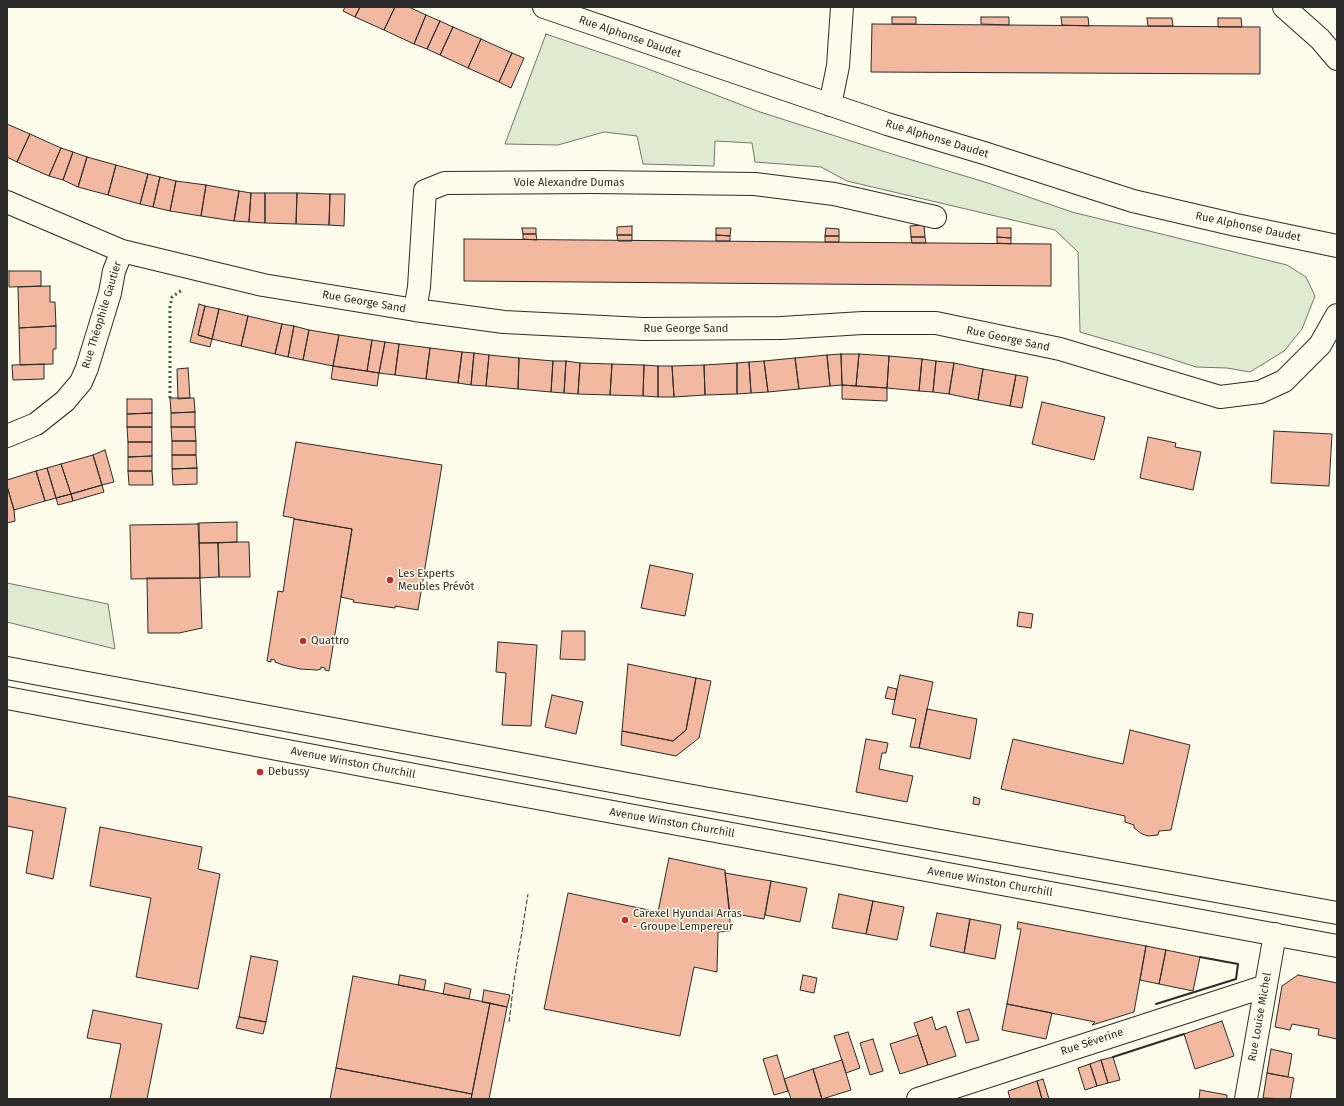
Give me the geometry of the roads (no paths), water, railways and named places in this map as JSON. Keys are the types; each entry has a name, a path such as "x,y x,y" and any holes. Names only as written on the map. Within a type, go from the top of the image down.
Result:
{"street":[{"name":"Rue Alphonse Daudet","path":"544,7 830,105 1133,201 1236,225 1337,246"},
{"path":"830,105 838,66 842,7"},
{"path":"1284,7 1320,39 1337,59"},
{"name":"Voie Alexandre Dumas","path":"415,310 419,287 425,191 445,183 593,182 755,184 834,194 935,217"},
{"name":"Rue George Sand","path":"7,202 122,251 263,285 415,310 504,322 643,329 780,328 863,323 936,323 1060,349 1220,397 1260,392 1284,381 1320,345 1337,315"},
{"name":"Rue Théophile Gautier","path":"7,436 36,424 65,401 81,382 87,368 110,293 114,271 122,251"},
{"path":"7,668 665,791 1337,913"},
{"name":"Avenue Winston Churchill","path":"7,698 488,789 1337,946"},
{"name":"Rue Louise Michel","path":"1246,1099 1275,934"},
{"name":"Rue Séverine","path":"918,1099 1266,986"}],"place":[{"name":"Les Experts Meubles Prévôt","path":"390,580"},
{"name":"Quattro","path":"303,641"},
{"name":"Debussy","path":"260,772"},
{"name":"Carexel Hyundai Arras - Groupe Lempereur","path":"625,920"}]}
